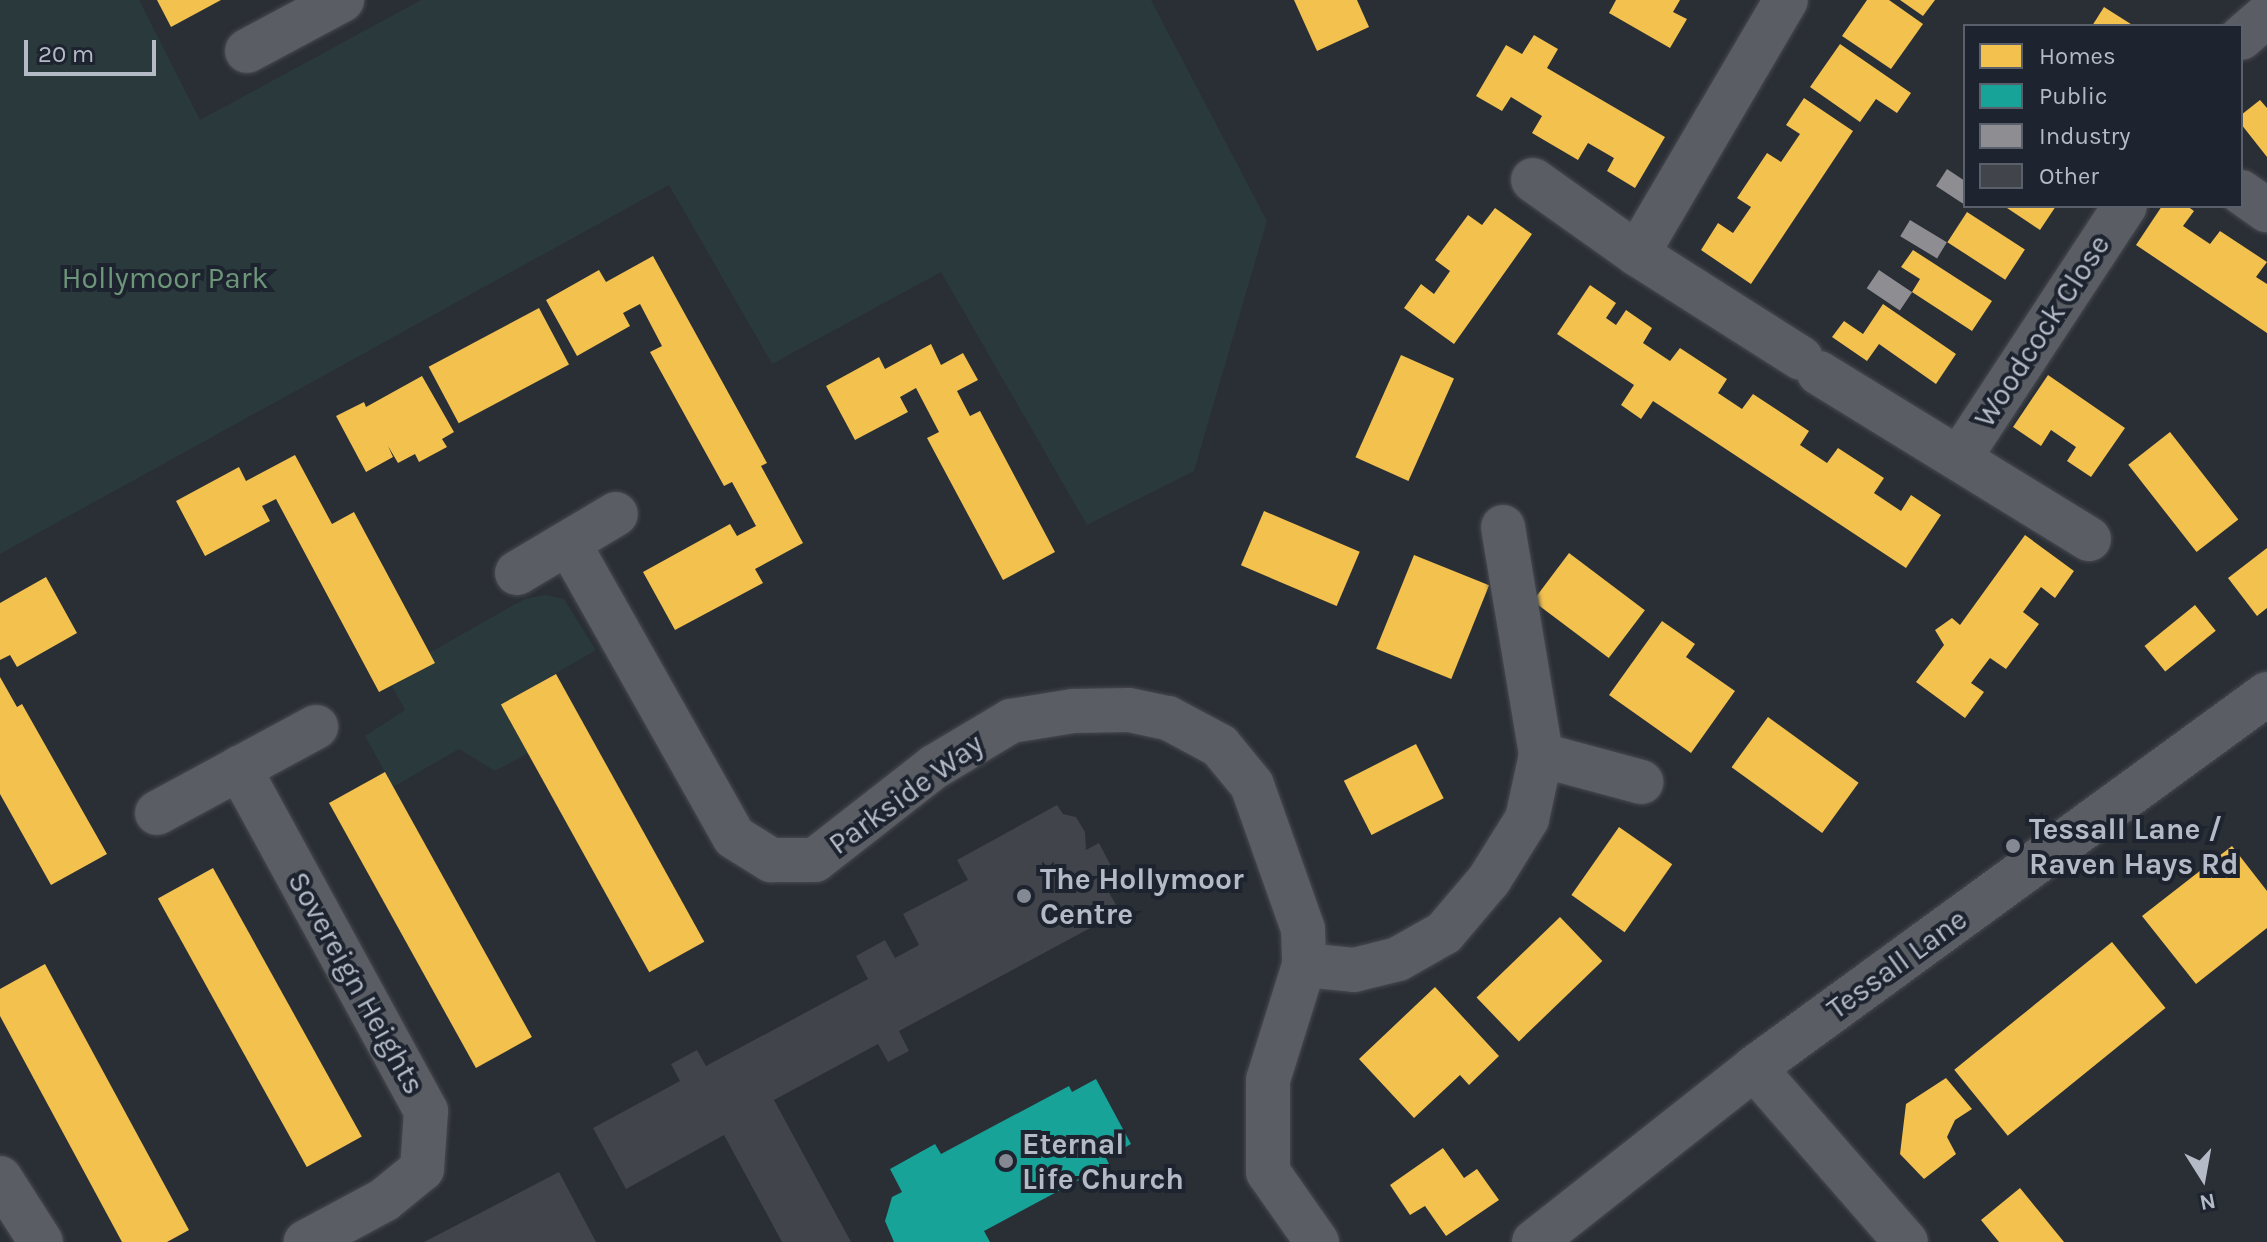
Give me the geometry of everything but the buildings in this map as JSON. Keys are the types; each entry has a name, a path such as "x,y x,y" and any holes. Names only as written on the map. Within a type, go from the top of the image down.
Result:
{"street":[{"path":"1637,254 1786,0"},
{"path":"247,51 323,4"},
{"path":"2243,36 2267,15"},
{"name":"Woodcock Close","path":"1533,180 1637,254 1810,366 2089,539"},
{"path":"2243,193 2267,210"},
{"name":"Woodcock Close","path":"1960,457 2124,208"},
{"path":"517,573 616,514"},
{"path":"1317,1242 1268,1172 1268,1080 1304,965 1354,970 1398,959 1444,933 1489,880 1527,819 1541,755 1503,527"},
{"name":"Parkside Way","path":"569,544 734,837 771,860 815,860 934,767 1011,721 1073,711 1129,710 1168,718 1220,746 1252,785 1303,929 1304,965"},
{"name":"Tessall Lane","path":"1534,1242 1754,1068 2267,694"},
{"path":"157,813 316,727"},
{"path":"1541,755 1641,782"},
{"name":"Sovereign Heights","path":"239,768 426,1111 422,1169 384,1200 306,1242"},
{"path":"1754,1068 1906,1242"},
{"path":"0,1178 41,1242"}],"green space":[{"name":"Hollymoor Park","path":"0,0 139,0 200,120 421,0 1151,0 1267,221 1194,471 1087,525 941,272 772,364 669,185 0,554"},
{"path":"545,595 564,599 596,650 501,705 528,753 495,771 459,749 393,787 365,736 405,710 392,686 435,663 429,653 524,599"}],"place":[{"name":"Tessall Lane / Raven Hays Rd","path":"2013,846"},
{"name":"The Hollymoor Centre","path":"1024,896"},
{"name":"Eternal Life Church","path":"1006,1161"}]}
